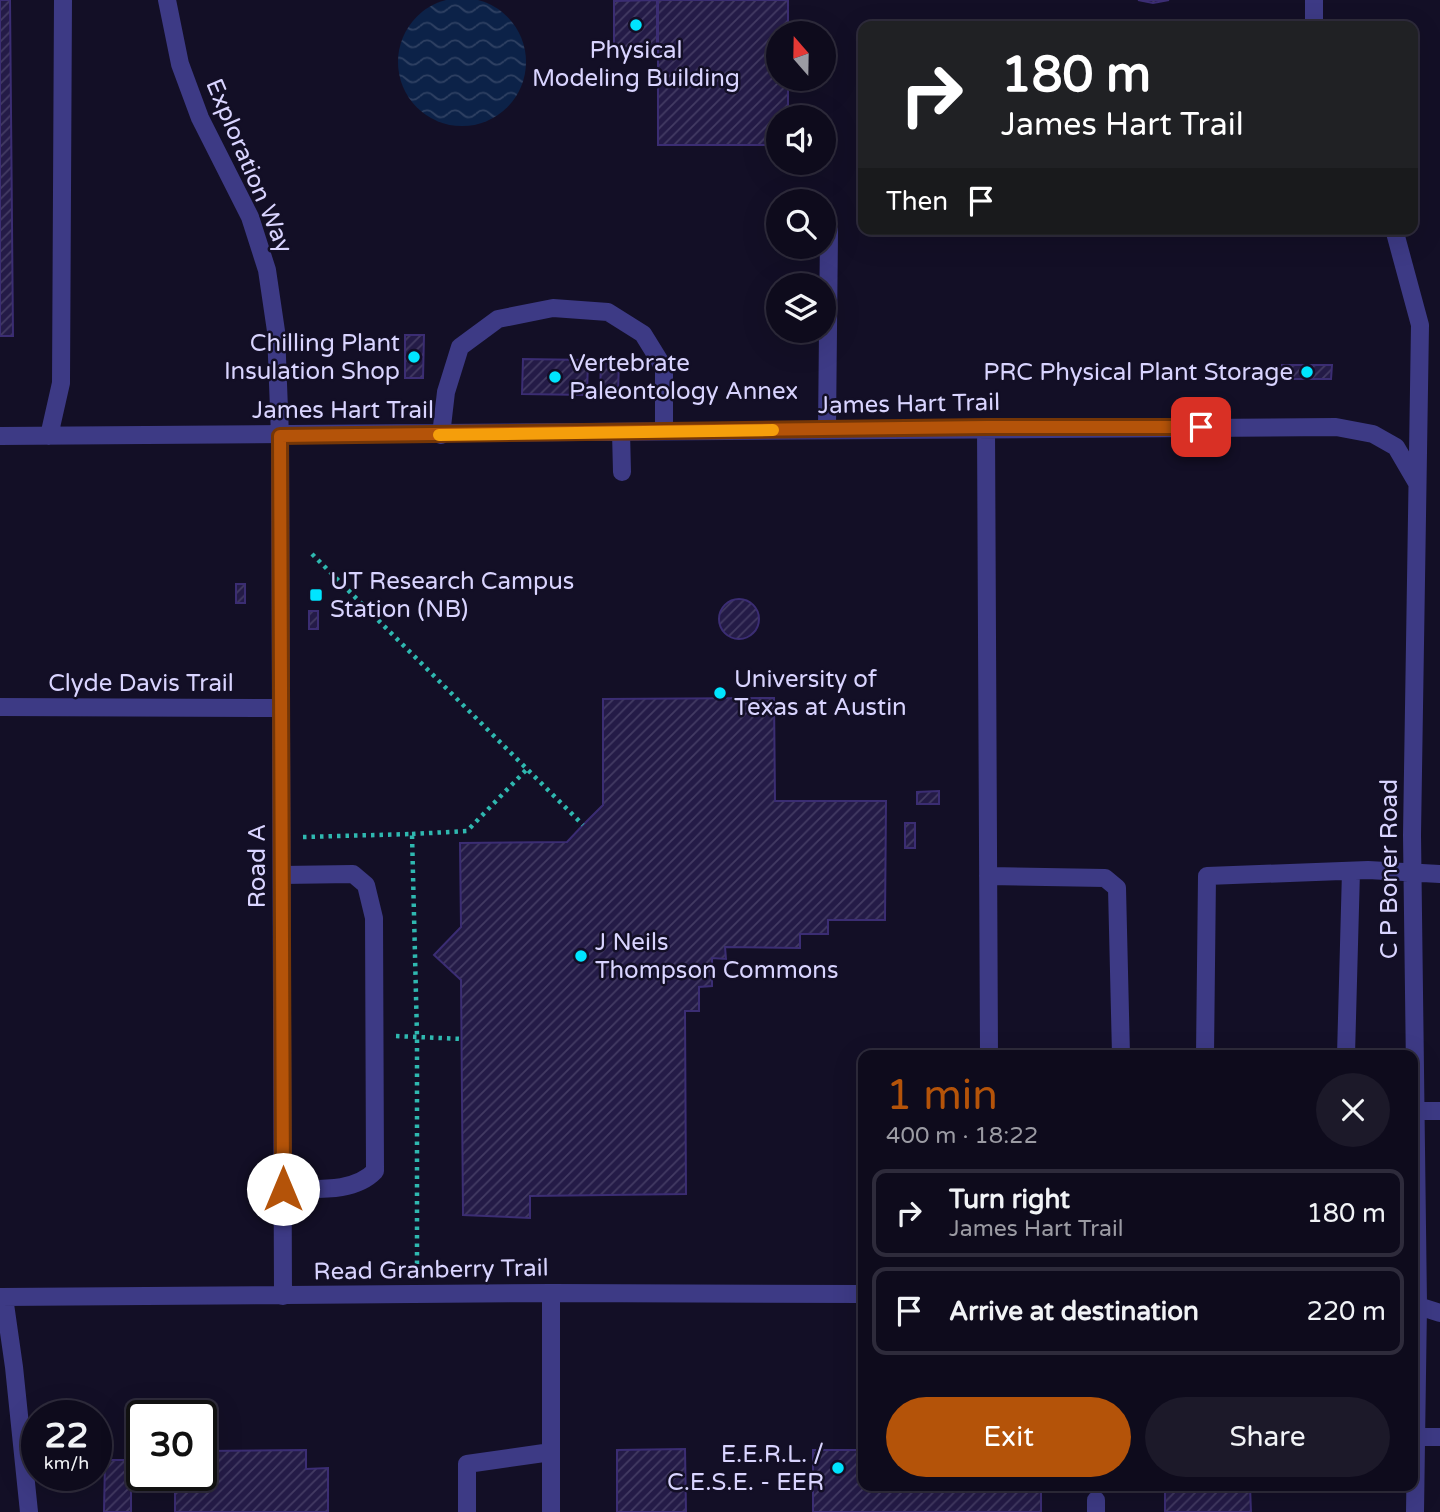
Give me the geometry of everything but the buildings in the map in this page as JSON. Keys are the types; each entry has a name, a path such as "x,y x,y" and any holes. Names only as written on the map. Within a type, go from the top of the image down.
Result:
{"street":[{"path":"49,436 61,383 63,0"},
{"name":"Exploration Way","path":"167,0 180,64 200,118 250,217 267,270 276,331 280,436"},
{"path":"1314,0 1314,21"},
{"name":"C P Boner Road","path":"1396,235 1420,324 1412,835 1415,1050"},
{"path":"827,429 829,259"},
{"path":"441,435 446,391 460,347 498,319 553,308 608,312 643,334 664,368 664,431"},
{"path":"986,427 989,1050"},
{"name":"James Hart Trail","path":"0,436 441,435 986,427 1336,427 1373,434 1396,447 1418,483"},
{"path":"621,432 622,472"},
{"name":"Road A","path":"280,436 283,1296"},
{"name":"Clyde Davis Trail","path":"0,706 281,708"},
{"path":"1346,1050 1351,871"},
{"path":"1205,1050 1207,876 1351,871 1440,874"},
{"path":"282,876 353,874 366,885 374,918 375,1157 375,1171 365,1181 340,1187 283,1189"},
{"path":"988,876 1105,878 1117,888 1121,1050"},
{"path":"1418,1111 1440,1111"},
{"path":"551,1293 551,1512"},
{"name":"Read Granberry Trail","path":"2,1297 858,1294"},
{"path":"1418,1304 1440,1296"},
{"path":"2,1297 14,1367 29,1512"},
{"path":"1418,1306 1440,1313"},
{"path":"1418,1437 1440,1437"},
{"path":"467,1512 467,1464 551,1452"},
{"name":"C P Boner Road","path":"1415,1491 1415,1512"}],"path":[{"path":"312,554 583,825"},
{"path":"282,838 467,831 527,769"},
{"path":"412,834 417,1037 417,1295"},
{"path":"424,1037 462,1039"}],"water":[{"path":"450,-1 474,-1 497,9 515,27 525,50 525,74 515,97 497,115 474,125 450,125 427,115 409,97 399,74 399,50 409,27 427,9"}],"slow traffic":[{"path":"439,435 773,430"}],"place":[{"name":"Physical Modeling Building","path":"636,25"},
{"name":"Chilling Plant Insulation Shop","path":"414,357"},
{"name":"PRC Physical Plant Storage","path":"1307,372"},
{"name":"Vertebrate Paleontology Annex","path":"555,377"},
{"name":"UT Research Campus Station (NB)","path":"316,595"},
{"name":"University of Texas at Austin","path":"720,693"},
{"name":"J Neils Thompson Commons","path":"581,956"},
{"name":"E.E.R.L. / C.E.S.E. - EER","path":"838,1468"}],"route":[{"path":"283,1189 280,436 986,427 1201,427"}]}
